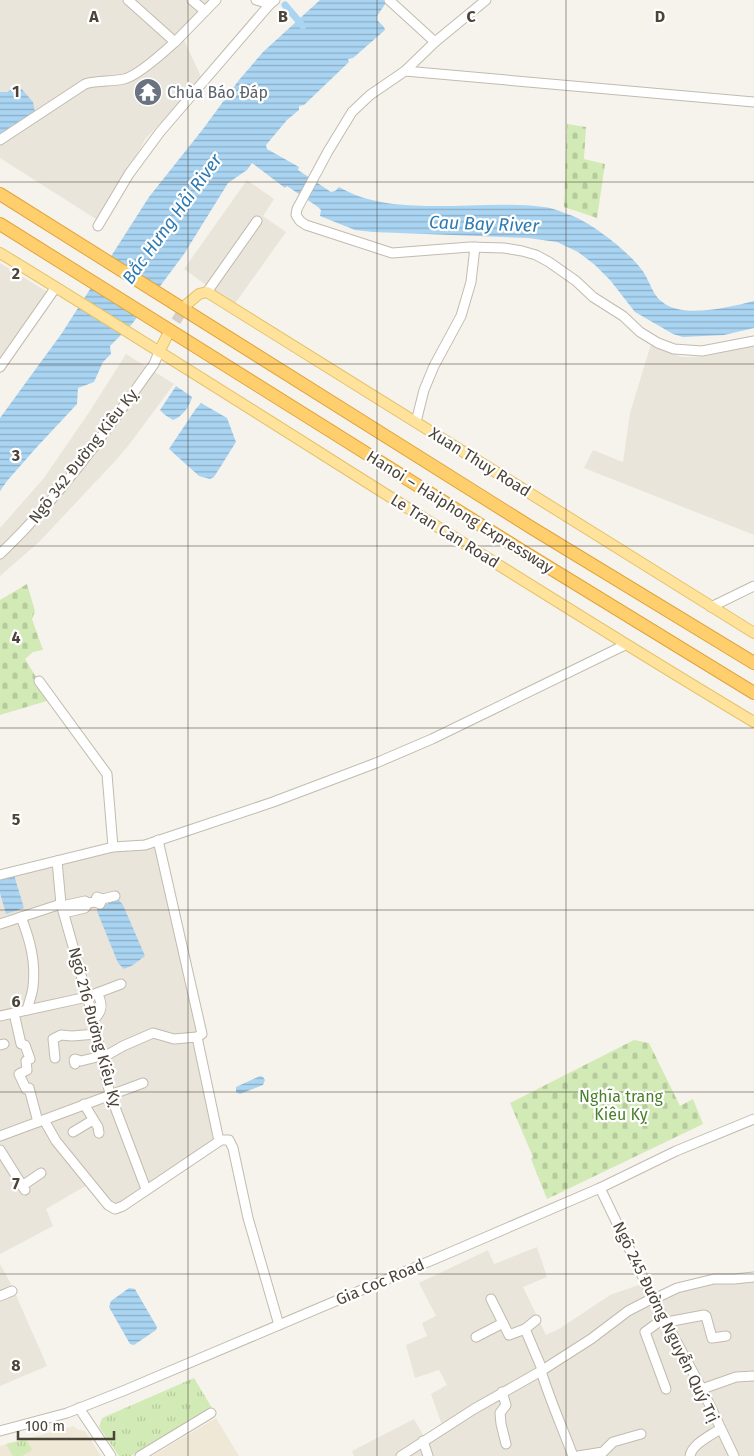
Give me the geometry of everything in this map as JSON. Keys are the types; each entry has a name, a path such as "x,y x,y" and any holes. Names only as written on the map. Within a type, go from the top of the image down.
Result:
{"highway":[{"name":"Hanoi – Haiphong Expressway","path":"0,194 183,305 532,528 754,662"},
{"name":"Hanoi – Haiphong Expressway","path":"0,224 167,331 754,693"}],"main road":[{"name":"Le Tran Can Road","path":"0,253 625,645 754,722"},
{"path":"183,305 198,294 207,292"},
{"name":"Xuan Thuy Road","path":"207,292 754,633"},
{"path":"159,352 167,331"}],"street":[{"path":"128,0 175,42"},
{"path":"192,0 205,11"},
{"path":"0,140 85,84 96,81 124,80 131,76 155,60 216,0"},
{"path":"256,0 273,2"},
{"path":"389,0 435,42"},
{"path":"486,0 435,42 406,71 370,96 352,112 327,153 302,201 296,215 300,221 306,225 392,253 475,247 504,248 536,255 576,281 593,297 623,316 640,332 658,343 674,349 702,351 754,341"},
{"path":"98,226 129,174 160,132 273,2"},
{"path":"406,71 754,102"},
{"path":"207,292 257,221"},
{"path":"416,422 424,390 434,366 462,316 471,282 475,247"},
{"path":"0,368 60,289"},
{"name":"Ngõ 342 Đường Kiêu Kỵ","path":"0,554 19,536 96,445 154,364 159,352"},
{"path":"711,607 754,586"},
{"path":"0,874 113,848 145,845 273,802 376,763 432,739 625,645"},
{"path":"39,681 107,774 113,848"},
{"path":"75,1064 74,1060 76,1059 82,1061 101,1057 153,1033 174,1039 197,1038 201,1036 202,1030 158,840"},
{"name":"Ngõ 216 Đường Kiêu Kỵ","path":"57,861 62,907 93,1020 110,1094 146,1189"},
{"path":"0,924 86,901 95,901 115,896"},
{"path":"21,917 31,943 33,960 32,990 27,1010"},
{"path":"0,1016 87,997 122,984"},
{"path":"93,1020 98,1016 102,1006 97,993"},
{"path":"14,1013 21,1044 25,1045 30,1059 26,1061 27,1070 19,1074 19,1077 26,1089 29,1088 41,1121 108,1205 115,1209 119,1208 219,1141 229,1140 233,1148 248,1218 279,1325"},
{"path":"55,1058 54,1039 56,1037 61,1035 96,1034"},
{"path":"197,1038 219,1141"},
{"path":"0,1136 143,1083"},
{"path":"84,1104 99,1133"},
{"name":"Gia Coc Road","path":"0,1430 67,1413 600,1188 676,1151 754,1119"},
{"path":"73,1132 93,1120"},
{"path":"0,1150 23,1188 41,1173"},
{"name":"Ngõ 245 Đường Nguyễn Quý Trị","path":"600,1188 734,1456"},
{"path":"401,1456 502,1392 542,1370 591,1339 628,1311 677,1288 714,1279 754,1277"},
{"path":"0,1296 12,1291"},
{"path":"491,1298 509,1335 525,1329 536,1320"},
{"path":"666,1389 645,1332 666,1320 704,1315 706,1316 712,1338 726,1336"},
{"path":"476,1336 503,1323"},
{"path":"525,1329 573,1456"},
{"path":"702,1389 736,1377 754,1376"},
{"path":"502,1392 506,1405 500,1413 506,1444"},
{"path":"79,1408 111,1456"},
{"path":"140,1456 211,1413"},
{"path":"690,1456 690,1452 695,1447 720,1429"},
{"path":"578,1456 603,1452 613,1442 641,1434"},
{"path":"423,1441 428,1456"}],"shaded area":[{"path":"0,0 210,0 178,34 184,40 202,79 146,138 99,221 0,158"},
{"path":"247,180 274,199 263,216 286,232 234,305 184,269"},
{"path":"0,263 54,296 26,333 0,374"},
{"path":"651,344 681,357 700,357 754,346 754,535 584,468 593,450 623,462 630,413"},
{"path":"126,354 174,384 116,460 39,542 0,576 0,528 44,478"},
{"path":"154,839 201,1031 197,1039 218,1137 122,1208 108,1207 89,1184 46,1209 53,1226 0,1254 0,875"},
{"path":"537,1247 547,1277 523,1287 546,1335 559,1329 610,1295 647,1282 654,1297 680,1286 754,1277 754,1456 354,1456 352,1451 414,1419 426,1440 443,1428 431,1394 447,1385 439,1370 415,1378 406,1345 427,1336 422,1323 436,1316 419,1283 488,1250 494,1264"},
{"path":"0,1264 12,1286 47,1366 0,1386"},
{"path":"216,1418 239,1456 152,1456"},
{"path":"74,1426 85,1431 101,1456 0,1456 0,1446"}],"green space":[{"path":"567,124 586,127 584,159 605,164 597,218 564,207"},
{"path":"27,584 35,611 32,619 43,650 33,652 25,659 50,700 0,715 0,600"},
{"name":"Nghĩa trang Kiêu Kỵ","path":"634,1040 649,1043 680,1106 693,1099 703,1124 547,1199 531,1159 533,1157 510,1103"},
{"path":"194,1378 212,1408 131,1456 119,1456 99,1427 102,1418"},
{"path":"26,1439 32,1450 22,1456 13,1456 6,1444"}],"water":[{"name":"Bắc Hưng Hải River","path":"320,0 383,0 386,3 377,16 377,20 385,30 353,58 348,59 349,62 304,105 299,106 299,110 287,120 266,145 267,149 299,167 298,170 331,192 339,187 361,197 386,203 438,206 519,205 561,211 589,224 621,248 638,265 655,294 665,304 674,308 696,311 754,301 754,328 724,335 683,337 673,334 635,312 610,280 595,265 578,252 557,242 528,238 355,230 320,216 321,210 318,207 287,186 285,188 252,163 247,170 228,183 184,254 132,324 110,346 111,354 103,362 94,382 78,388 77,404 36,448 0,491 0,418 62,333 149,197 239,80 263,52"},
{"path":"19,86 33,102 35,112 0,135 0,92 7,92"},
{"path":"176,386 192,397 185,411 173,420 160,410"},
{"path":"201,403 227,418 236,442 214,477 210,479 199,476 169,449"},
{"path":"14,875 24,908 6,914 0,893 0,879"},
{"path":"118,899 123,905 145,956 124,969 118,963 97,911 98,908"},
{"path":"260,1076 265,1080 263,1085 240,1094 236,1092 236,1087"},
{"path":"129,1288 135,1289 157,1327 156,1330 134,1345 130,1344 109,1307 111,1301"}],"pier":[{"path":"106,260 158,293 143,313 92,282"}],"waterway":[{"path":"285,5 303,26"}],"tunnel":[{"path":"168,334 186,305"}],"place":[{"name":"Chùa Báo Đáp","path":"148,92"}],"water label":[{"name":"Cau Bay River","path":"484,224"}]}
